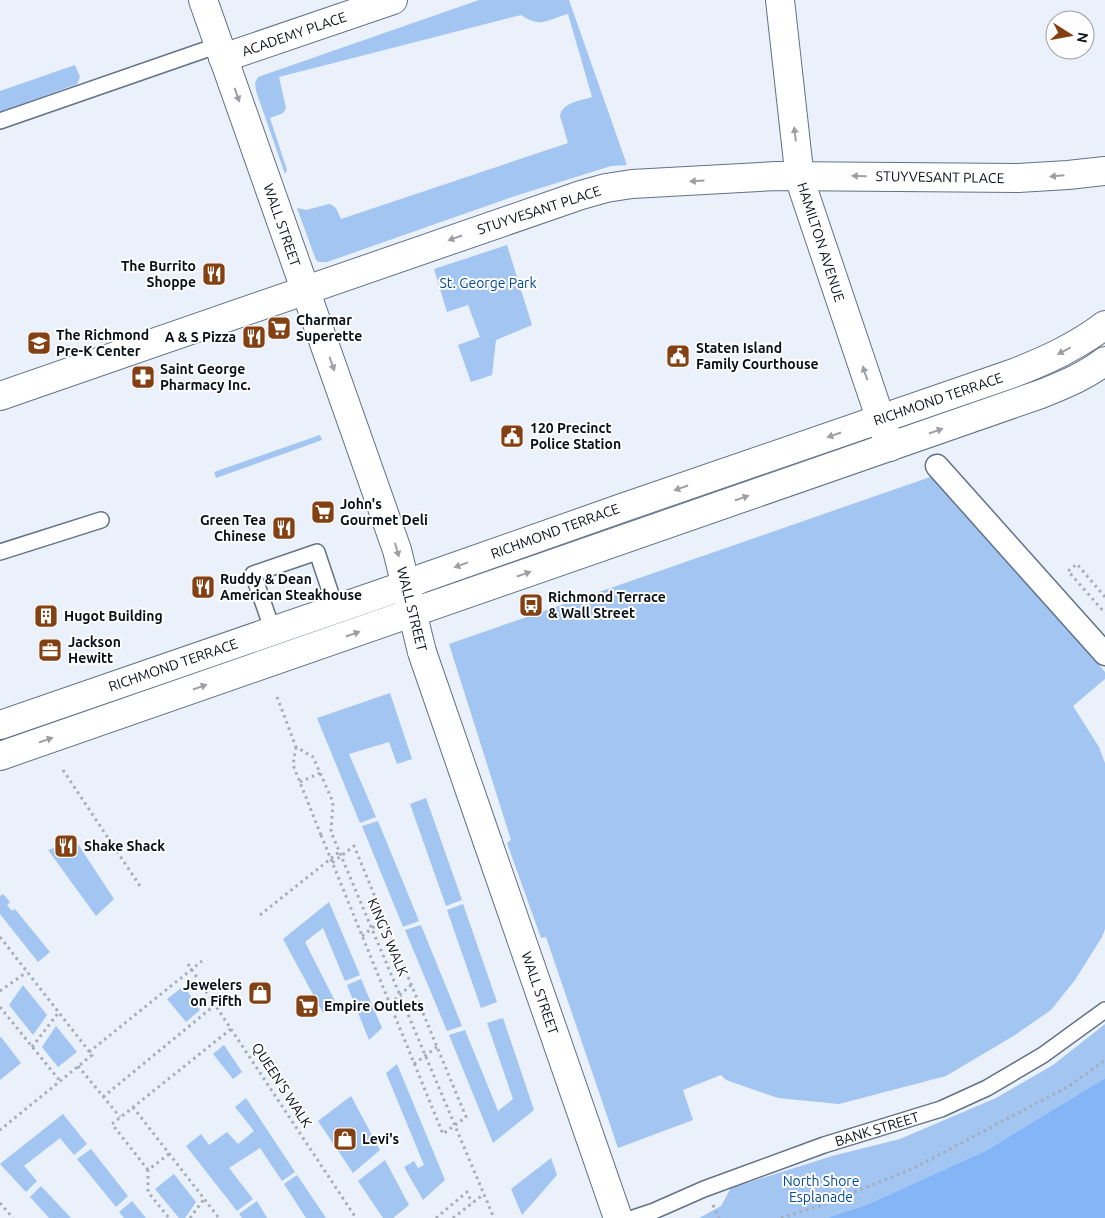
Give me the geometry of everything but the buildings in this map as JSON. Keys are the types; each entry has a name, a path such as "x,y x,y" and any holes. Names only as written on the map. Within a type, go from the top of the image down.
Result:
{"street":[{"name":"WALL STREET","path":"203,0 397,550 422,652 618,1218"},
{"name":"ACADEMY PLACE","path":"221,52 393,0"},
{"name":"HAMILTON AVENUE","path":"780,0 800,176 807,204 890,447"},
{"name":"STUYVESANT PLACE","path":"0,396 600,190 632,184 777,176 1018,178 1105,171"},
{"name":"RICHMOND TERRACE","path":"0,725 1033,366 1076,345 1105,326"},
{"path":"0,756 1041,394 1064,385 1105,361"},
{"path":"937,466 1105,654"}],"lane":[{"path":"0,121 221,52"},
{"path":"619,509 630,537"},
{"path":"0,552 101,520"},
{"path":"272,631 253,574 317,552 336,609"},
{"name":"BANK STREET","path":"633,1218 704,1189 824,1145 941,1109 987,1088 1043,1055 1105,1010"}],"path":[{"path":"1105,597 1077,564 1068,571 1105,612"},
{"name":"KING'S WALK","path":"277,697 296,746 313,757 333,802 331,832 494,1218"},
{"path":"296,746 293,765 332,863 443,1134 466,1117 354,846 332,863"},
{"path":"63,770 140,886"},
{"path":"300,782 320,773"},
{"path":"260,916 339,852"},
{"path":"362,936 384,919"},
{"path":"0,937 91,1053"},
{"path":"0,1130 202,961"},
{"name":"QUEEN'S WALK","path":"188,964 356,1218"},
{"path":"0,992 27,972"},
{"path":"390,1004 411,985"},
{"path":"104,1097 215,1005"},
{"path":"0,1007 60,1081"},
{"path":"32,1047 59,1012"},
{"path":"169,1218 148,1192 148,1170 112,1124 231,1029"},
{"path":"414,1064 437,1047"},
{"path":"781,1218 912,1170 1069,1086 1105,1060"},
{"path":"78,1066 120,1117"},
{"path":"132,1107 220,1218"},
{"path":"148,1170 169,1154"},
{"path":"436,1218 467,1192 472,1203"},
{"path":"453,1218 484,1194"},
{"path":"190,1218 204,1199"},
{"path":"0,1203 14,1218"},
{"path":"713,1204 719,1218"}],"green space":[{"path":"479,0 569,0 627,165 611,166 515,196 327,262 317,261 297,208 306,210 329,204 336,208 341,219 568,143 560,116 561,111 568,105 592,97 568,14 544,22 534,21 521,15 279,77 286,108 283,113 270,118 287,170 285,174 256,91 255,83 258,77"},
{"path":"75,65 80,77 77,84 0,112 0,91"},
{"name":"St. George Park","path":"507,245 532,325 496,340 492,375 471,382 458,345 480,337 468,305 447,312 434,269"},
{"path":"320,435 322,440 216,478 214,472"},
{"path":"936,475 1105,672 1105,679 1073,706 1099,747 1105,763 1105,929 1102,937 1075,980 1051,1010 1015,1035 946,1076 839,1104 778,1098 726,1080 721,1075 683,1090 693,1120 618,1148 546,937 541,938 507,843 511,840 449,644"},
{"path":"390,693 412,759 397,764 389,742 349,754 376,817 360,823 317,718"},
{"path":"426,798 462,900 446,906 410,804"},
{"path":"378,821 419,921 403,927 362,826"},
{"path":"76,841 114,899 96,916 48,850"},
{"path":"3,894 10,902 7,905 12,911 15,909 50,952 38,962 0,914 0,896"},
{"path":"329,902 360,975 345,981 323,928 305,942 337,1005 323,1013 283,939"},
{"path":"463,904 497,1002 481,1008 447,910"},
{"path":"421,925 462,1026 447,1031 405,930"},
{"path":"361,979 382,1028 369,1040 347,985"},
{"path":"23,985 47,1015 33,1035 9,1005"},
{"path":"184,986 200,1010 186,1022 167,999"},
{"path":"503,1018 534,1110 493,1143 449,1035 465,1030 498,1111 513,1099 487,1023"},
{"name":"North Shore Esplanade","path":"1105,1024 1105,1078 987,1150 866,1205 826,1218 699,1218 721,1206 731,1188 832,1156 900,1139 996,1098 1053,1065"},
{"path":"56,1026 77,1052 58,1067 42,1047"},
{"path":"0,1037 21,1063 0,1080"},
{"path":"224,1045 242,1072 233,1079 213,1054"},
{"path":"397,1064 445,1180 423,1200 404,1167 414,1161 418,1168 424,1165 386,1073"},
{"path":"351,1096 380,1150 353,1173 318,1121"},
{"path":"246,1098 295,1172 282,1181 260,1148 229,1168 253,1199 237,1211 186,1146 201,1134 209,1145 227,1132 238,1144 254,1131 235,1107"},
{"path":"63,1114 87,1144 74,1155 60,1138 24,1166 37,1181 26,1192 0,1164"},
{"path":"91,1149 128,1196 116,1207 77,1159"},
{"path":"551,1158 557,1175 522,1215 511,1189"},
{"path":"385,1160 409,1205 393,1218 383,1218 358,1181"},
{"path":"174,1174 196,1202 185,1218 179,1218 155,1189"},
{"path":"297,1175 326,1218 306,1218 284,1184"},
{"path":"41,1186 71,1218 49,1218 30,1197"},
{"path":"132,1201 146,1218 124,1218 119,1212"},
{"path":"257,1201 267,1218 242,1218 239,1214"}],"shaded area":[{"path":"1105,1078 1105,1218 826,1218 866,1205 987,1150"}],"place":[{"name":"The Burrito Shoppe","path":"214,274"},
{"name":"Charmar Superette","path":"279,328"},
{"name":"A & S Pizza","path":"254,337"},
{"name":"The Richmond Pre-K Center","path":"39,343"},
{"name":"Staten Island Family Courthouse","path":"678,356"},
{"name":"Saint George Pharmacy Inc.","path":"143,377"},
{"name":"120 Precinct Police Station","path":"512,436"},
{"name":"John's Gourmet Deli","path":"323,512"},
{"name":"Green Tea Chinese","path":"284,528"},
{"name":"Ruddy & Dean American Steakhouse","path":"203,587"},
{"name":"Richmond Terrace & Wall Street","path":"531,605"},
{"name":"Hugot Building","path":"46,616"},
{"name":"Jackson Hewitt","path":"50,650"},
{"name":"Shake Shack","path":"66,846"},
{"name":"Jewelers on Fifth","path":"260,993"},
{"name":"Empire Outlets","path":"307,1006"},
{"name":"Levi's","path":"345,1139"}]}
